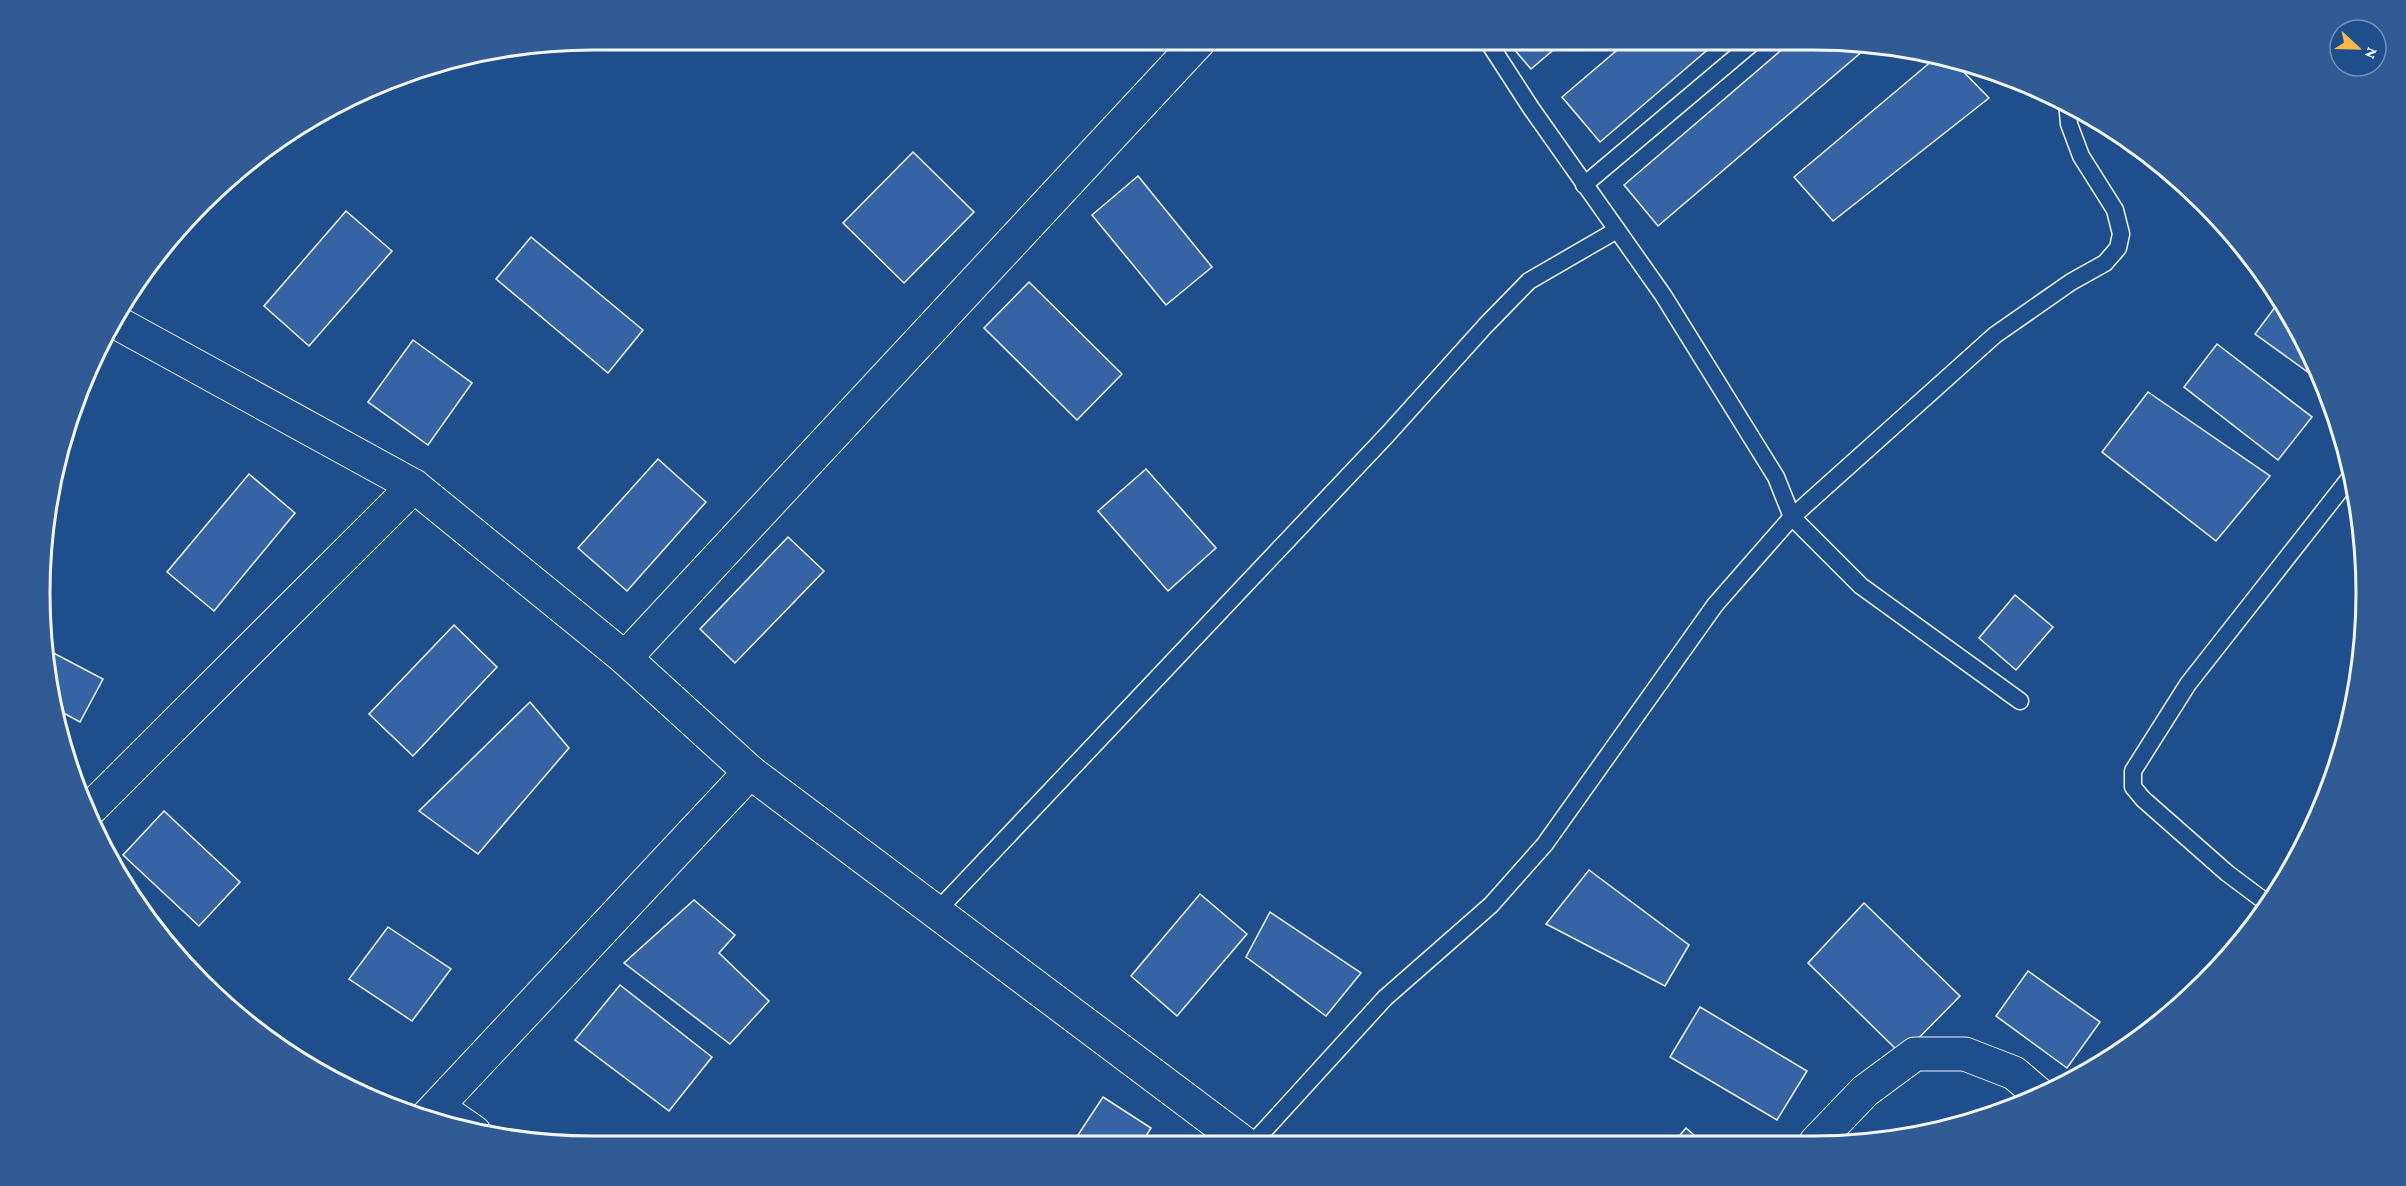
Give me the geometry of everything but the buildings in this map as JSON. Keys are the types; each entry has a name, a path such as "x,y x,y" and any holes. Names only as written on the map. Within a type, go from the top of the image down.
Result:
{"street":[{"path":"625,658 1191,50"},
{"path":"120,325 414,486 625,658 750,772 1234,1136"},
{"path":"93,806 414,486"},
{"path":"432,1112 750,772"},
{"path":"1823,1136 1865,1091 1915,1054 1965,1054 2014,1073 2033,1089"}],"lane":[{"path":"1493,50 1584,185 1663,294 1776,477 1792,517 1861,586 2020,701"},
{"path":"1584,185 1744,50"},
{"path":"1259,1136 1385,998 1491,905 1545,844 1715,605 1792,517 1995,334 2071,282 2105,263 2118,248 2121,234 2115,210 2081,156 2069,124 2068,114"},
{"path":"936,912 1379,443 1529,280 1617,230"},
{"path":"2262,899 2227,873 2143,799 2133,787 2133,771 2188,684 2345,484"}]}
